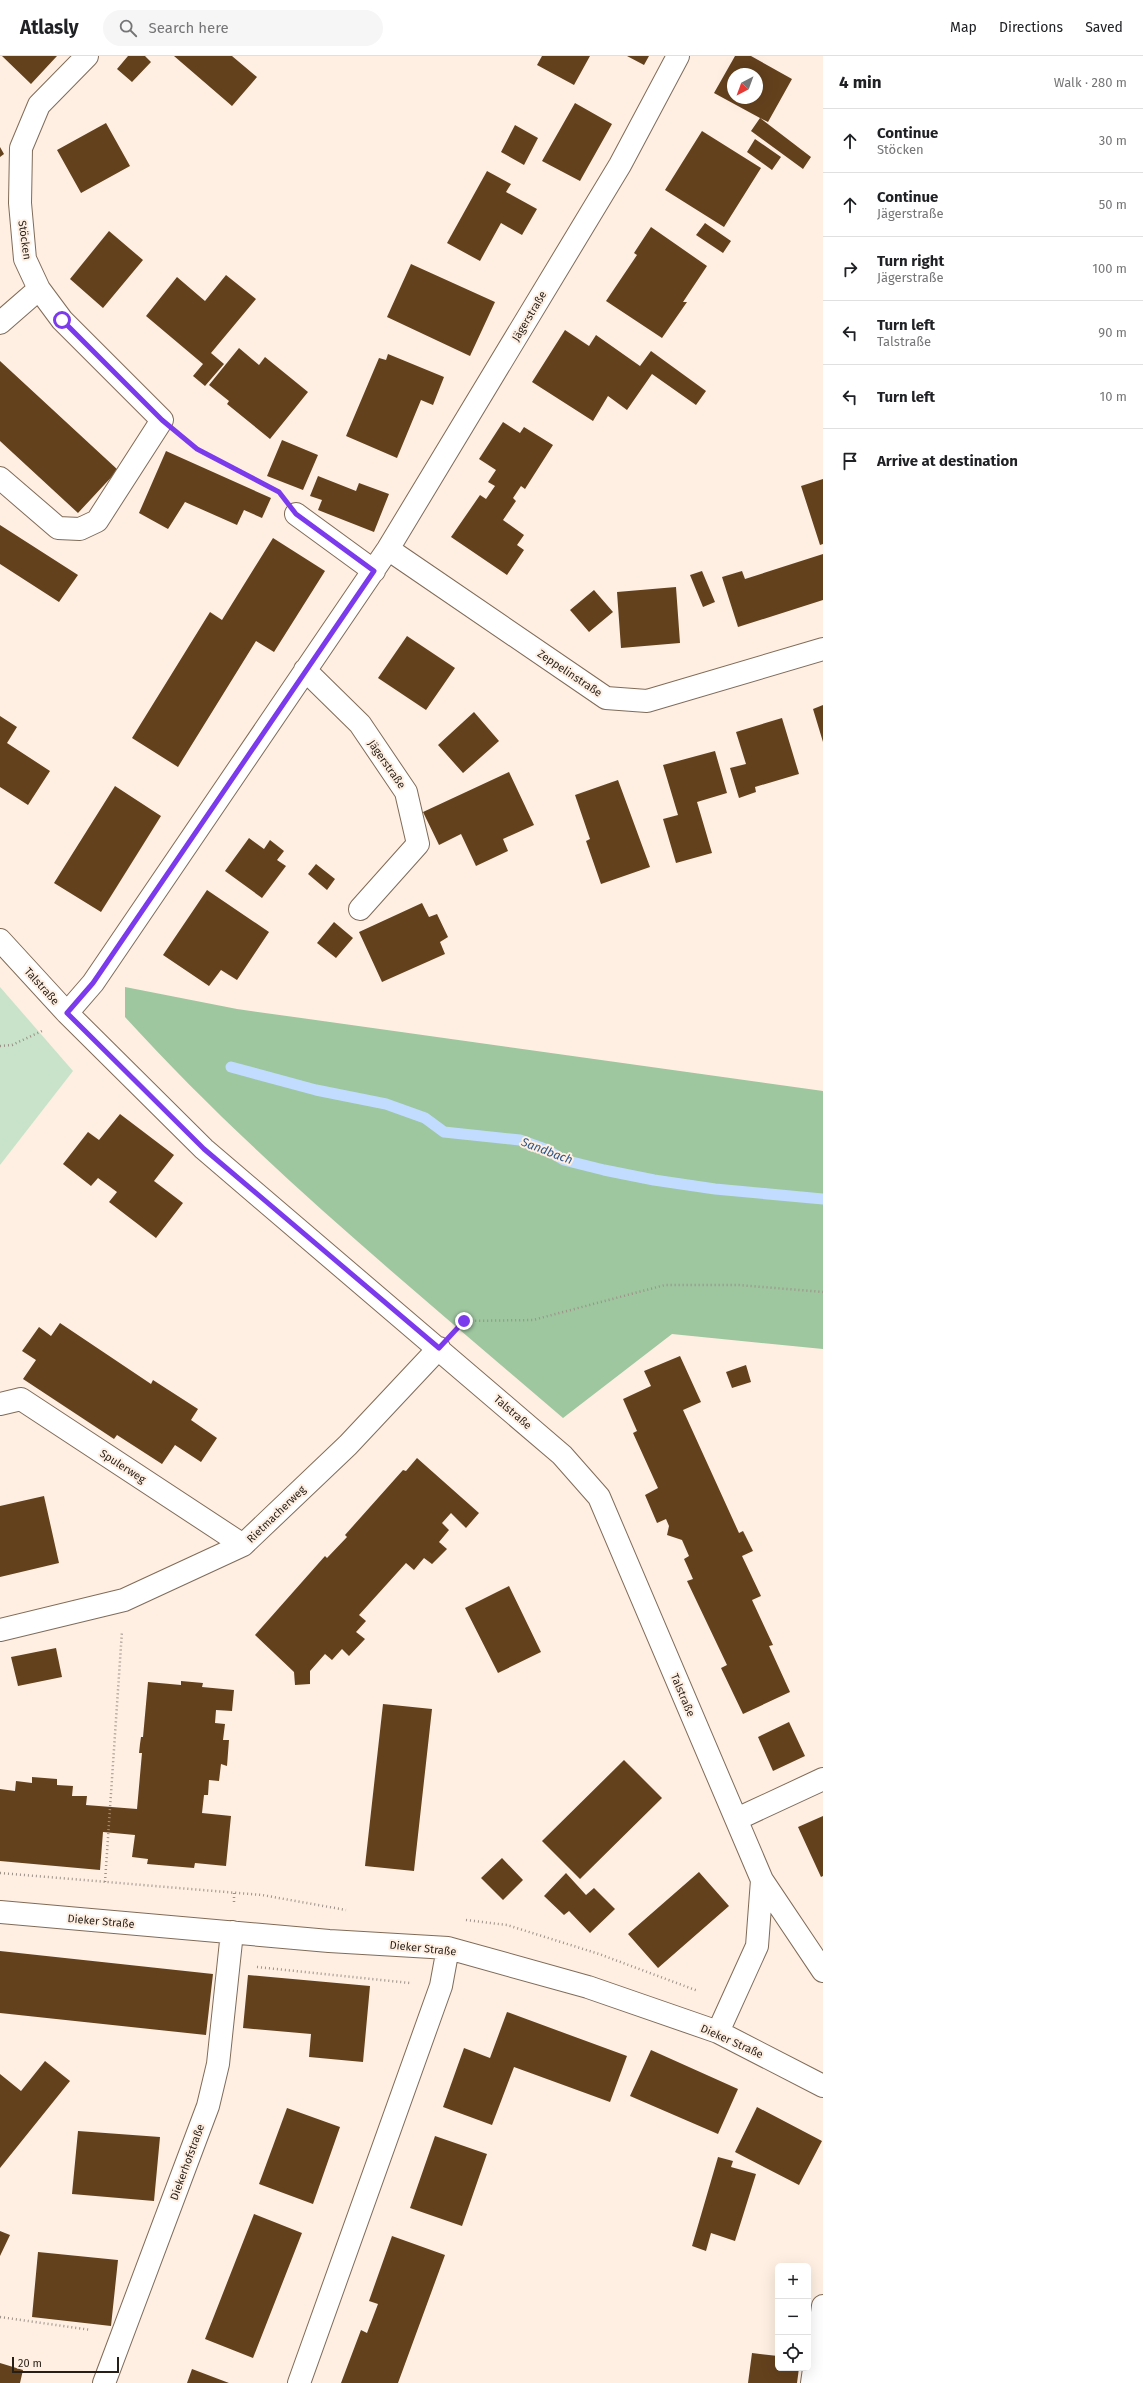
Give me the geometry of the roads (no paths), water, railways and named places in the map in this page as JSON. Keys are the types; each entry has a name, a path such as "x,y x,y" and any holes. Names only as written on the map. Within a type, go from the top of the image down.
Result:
{"street":[{"name":"Stöcken","path":"0,478 58,528 80,529 98,521 162,420 62,320 39,289 26,259 20,203 21,148 39,105 87,56"},
{"name":"Jägerstraße","path":"67,1013 93,983 305,670 374,571 620,165 678,56"},
{"path":"0,323 39,289"},
{"path":"296,514 374,571"},
{"name":"Zeppelinstraße","path":"388,549 606,698 647,701 823,650"},
{"name":"Jägerstraße","path":"305,670 360,724 406,792 418,844 360,909"},
{"name":"Talstraße","path":"0,940 67,1013 204,1149 439,1348 562,1455 599,1496 762,1880 757,1946 718,2032"},
{"name":"Rietmacherweg","path":"0,1630 124,1600 243,1545 348,1445 439,1348"},
{"name":"Spulerweg","path":"0,1404 21,1400 243,1545"},
{"path":"737,1819 823,1779"},
{"path":"762,1880 823,1971"},
{"name":"Dieker Straße","path":"0,1912 232,1932 448,1948 588,1987 718,2032 823,2086"},
{"name":"Diekerhofstraße","path":"104,2383 121,2334 208,2106 218,2064 232,1932"},
{"path":"300,2383 441,1986 448,1948"},
{"path":"812,2383 823,2306"}],"waterway":[{"name":"Sandbach","path":"231,1067 316,1090 386,1104 425,1118 444,1132 520,1140 545,1149 564,1160 604,1170 654,1180 715,1189 823,1199"}]}
